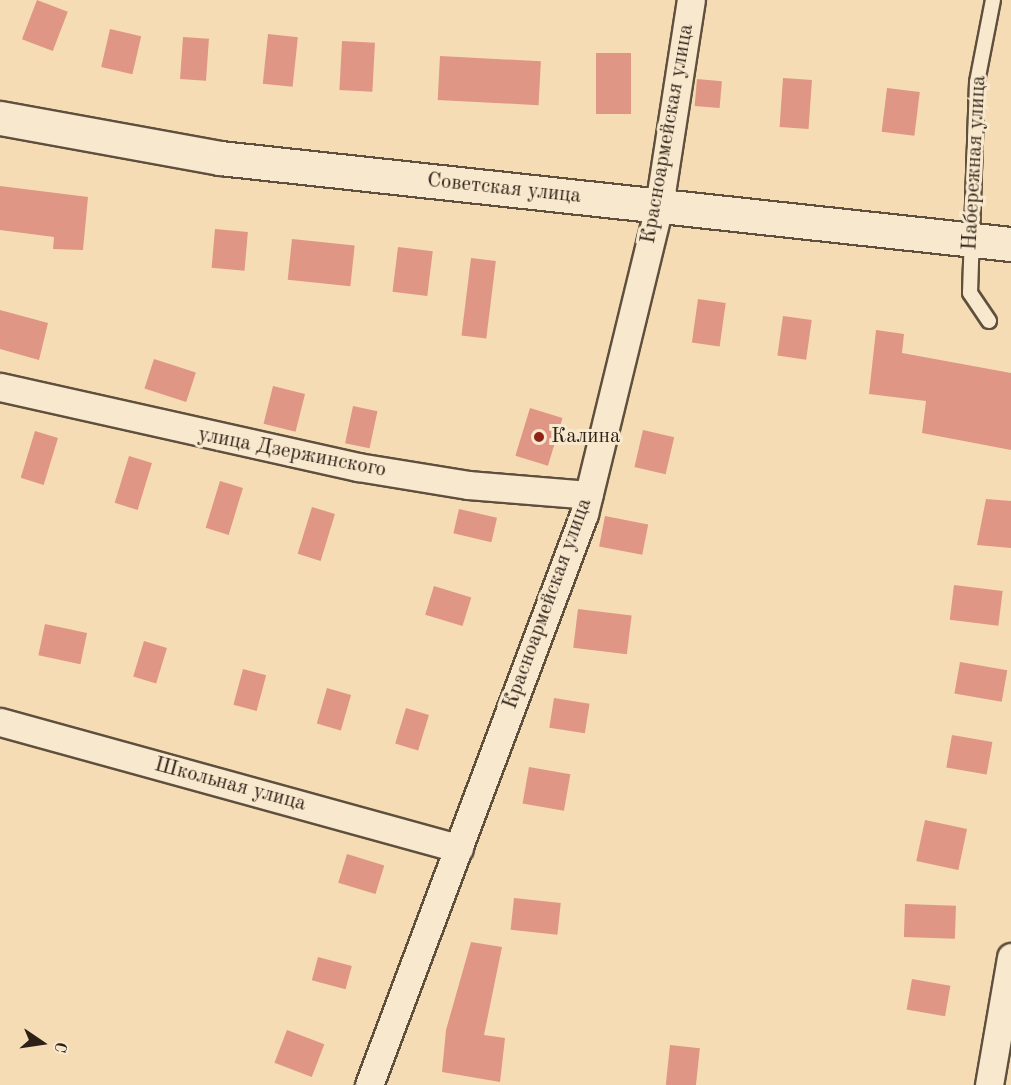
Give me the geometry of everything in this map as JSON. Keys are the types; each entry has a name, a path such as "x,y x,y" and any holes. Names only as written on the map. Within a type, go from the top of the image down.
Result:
{"street":[{"name":"Красноармейская улица","path":"369,1085 589,495 659,206 691,0"},
{"name":"Советская улица","path":"0,118 220,158 1011,244"},
{"name":"улица Дзержинского","path":"0,387 358,467 468,485 589,495"},
{"name":"Школьная улица","path":"0,722 459,848"},
{"path":"989,1085 1011,957"}],"lane":[{"name":"Набережная улица","path":"989,321 970,293 976,82 993,0"}],"building":[{"path":"37,0 68,12 53,51 22,39"},
{"path":"110,29 141,36 132,74 101,67"},
{"path":"268,34 298,37 293,87 263,84"},
{"path":"183,37 209,39 206,81 180,79"},
{"path":"342,41 375,43 372,92 339,90"},
{"path":"596,53 631,53 631,114 596,114"},
{"path":"440,56 541,61 539,105 438,100"},
{"path":"783,78 812,80 809,129 780,127"},
{"path":"697,79 722,81 720,108 695,106"},
{"path":"887,88 920,92 914,136 882,132"},
{"path":"0,186 88,197 83,250 53,249 54,237 0,230"},
{"path":"215,229 248,232 244,271 212,268"},
{"path":"292,239 355,246 350,286 288,280"},
{"path":"398,247 433,251 427,296 393,292"},
{"path":"471,258 496,261 486,338 461,335"},
{"path":"698,299 726,303 720,346 692,343"},
{"path":"0,310 48,323 39,360 0,349"},
{"path":"783,316 812,320 806,360 777,356"},
{"path":"876,330 904,334 902,353 1011,373 1011,450 922,433 926,401 869,394"},
{"path":"154,359 196,373 186,402 144,388"},
{"path":"273,386 305,394 296,432 264,424"},
{"path":"353,406 377,411 370,448 345,443"},
{"name":"Калина","path":"530,408 563,418 548,466 515,456"},
{"path":"643,430 674,437 666,474 634,467"},
{"path":"35,431 58,438 44,485 21,478"},
{"path":"129,456 152,463 138,510 115,503"},
{"path":"220,481 243,488 229,535 206,528"},
{"path":"986,499 1011,501 1011,548 977,545"},
{"path":"312,507 335,514 321,561 298,554"},
{"path":"459,509 497,518 491,542 453,533"},
{"path":"605,516 648,524 642,555 599,546"},
{"path":"954,585 1003,591 998,626 950,620"},
{"path":"434,586 471,597 463,626 425,615"},
{"path":"578,609 632,616 627,654 573,648"},
{"path":"45,624 87,633 80,664 38,655"},
{"path":"144,641 167,648 156,683 133,676"},
{"path":"960,662 1007,670 1002,702 954,694"},
{"path":"243,669 266,675 257,711 233,705"},
{"path":"327,688 351,695 341,730 317,724"},
{"path":"554,698 590,704 585,733 549,728"},
{"path":"406,708 429,715 418,750 395,743"},
{"path":"952,735 992,742 987,775 946,767"},
{"path":"529,767 570,774 564,811 523,803"},
{"path":"925,820 967,829 958,870 916,861"},
{"path":"347,854 384,865 376,894 338,883"},
{"path":"514,898 561,903 557,935 511,930"},
{"path":"905,904 956,906 955,939 904,937"},
{"path":"471,942 502,947 484,1035 505,1038 500,1082 442,1072 446,1030"},
{"path":"318,957 352,966 346,989 312,980"},
{"path":"912,979 950,986 945,1016 907,1010"},
{"path":"287,1030 324,1044 312,1077 274,1063"},
{"path":"670,1045 700,1048 696,1085 666,1085"}],"place":[{"name":"Калина","path":"539,437"}]}
